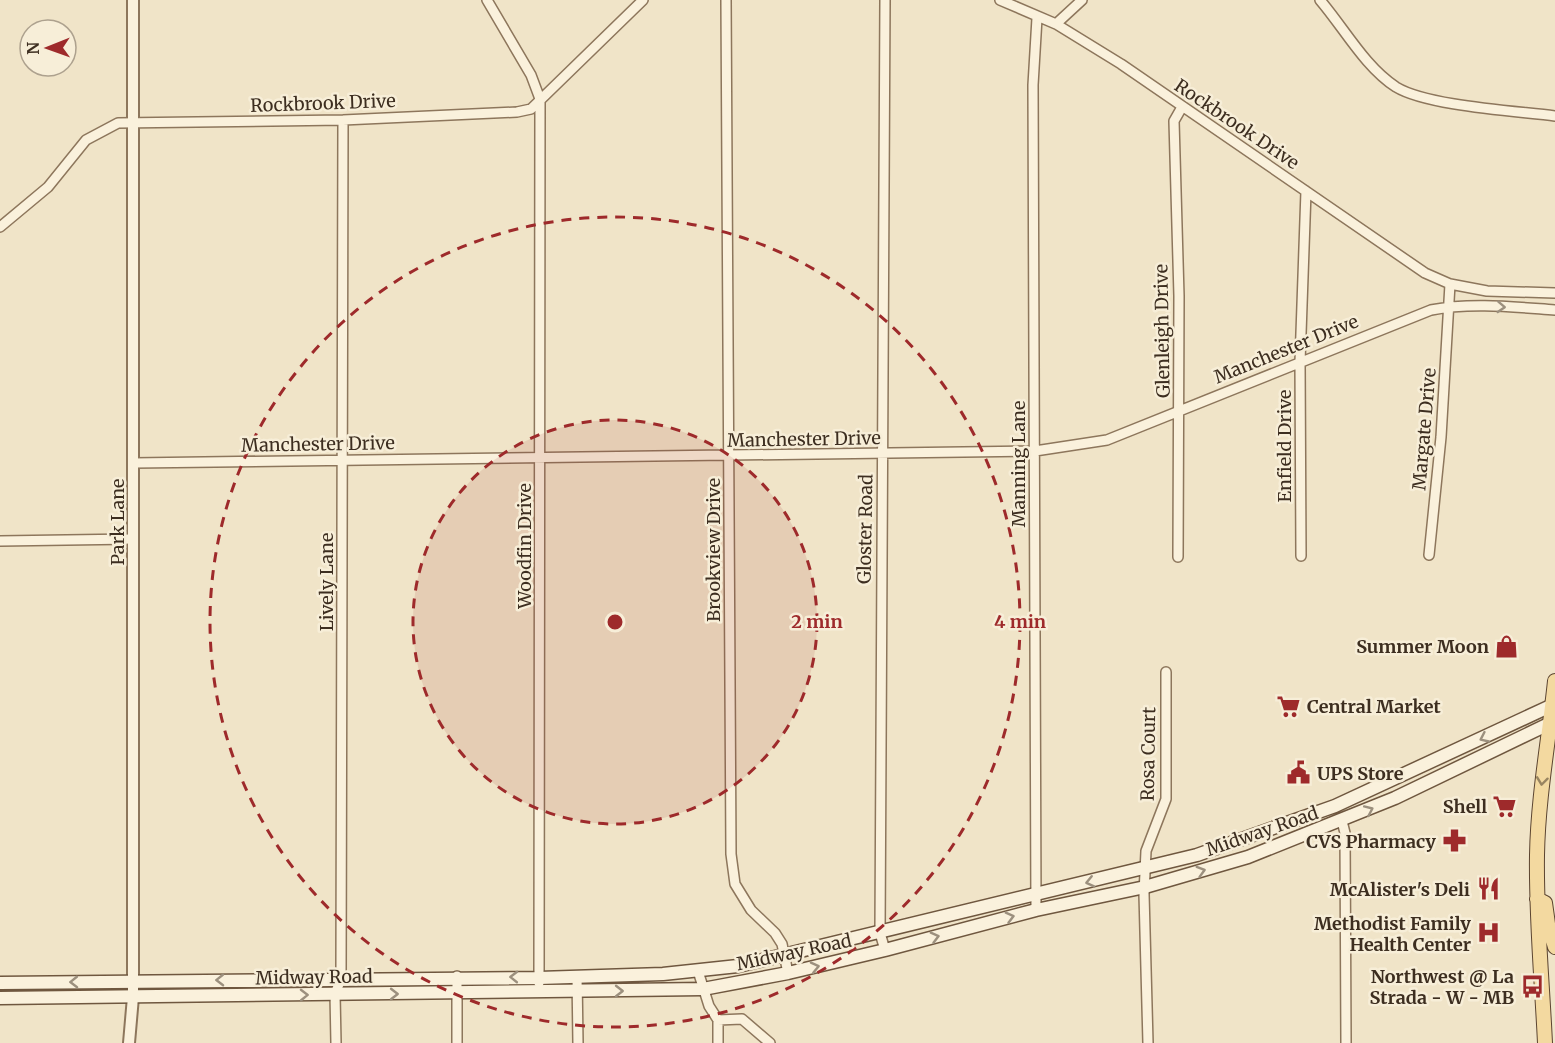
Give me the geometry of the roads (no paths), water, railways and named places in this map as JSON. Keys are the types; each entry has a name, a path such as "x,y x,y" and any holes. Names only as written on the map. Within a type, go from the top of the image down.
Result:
{"main road":[{"path":"1545,1043 1549,997 1537,898 1538,833 1555,681"},
{"name":"Midway Road","path":"0,982 457,976 539,978 698,971 738,966 1035,894 1145,870 1247,839 1335,806 1554,705"},
{"name":"Midway Road","path":"0,998 703,989 788,973 885,950 1036,910 1144,887 1248,857 1342,821 1431,782 1552,722"},
{"path":"1424,765 1431,782"},
{"path":"1335,806 1342,821"},
{"path":"1537,898 1545,903 1555,947"}],"street":[{"name":"Park Lane","path":"129,1043 133,997 133,0"},
{"path":"488,0 531,75 540,99"},
{"name":"Rockbrook Drive","path":"0,227 48,187 86,140 106,128 134,123 343,120 531,109 643,0"},
{"name":"Brookview Drive","path":"726,0 732,871 744,900 776,933 782,944 788,973"},
{"name":"Gloster Road","path":"885,0 884,454 880,565 880,933 885,950"},
{"name":"Rockbrook Drive","path":"1000,0 1037,18 1056,24 1121,64 1425,273 1450,284 1487,291 1555,293"},
{"path":"1056,24 1082,0"},
{"path":"1320,0 1383,77 1402,90 1427,99 1555,116"},
{"name":"Manning Lane","path":"1036,910 1033,86 1037,18"},
{"name":"Woodfin Drive","path":"539,992 540,99"},
{"name":"Glenleigh Drive","path":"1178,556 1180,411 1174,121 1182,107"},
{"name":"Lively Lane","path":"336,1043 335,994 341,979 343,120"},
{"name":"Enfield Drive","path":"1301,556 1300,362 1306,191"},
{"path":"1450,284 1448,306 1555,310"},
{"name":"Manchester Drive","path":"134,463 729,457 1035,451 1107,440 1407,317 1448,306"},
{"name":"Margate Drive","path":"1429,555 1441,437 1448,306"},
{"path":"0,541 134,540"},
{"name":"Rosa Court","path":"1148,1043 1144,887 1148,843 1166,799 1166,672"},
{"path":"1342,821 1345,833 1346,1043"},
{"path":"698,971 709,1006 718,1020 718,1043"},
{"path":"457,976 457,1043"},
{"path":"577,976 578,1043"},
{"path":"718,1020 742,1019 770,1043"}],"place":[{"name":"Summer Moon","path":"1507,646"},
{"name":"Central Market","path":"1289,706"},
{"name":"UPS Store","path":"1299,773"},
{"name":"Shell","path":"1505,806"},
{"name":"CVS Pharmacy","path":"1454,841"},
{"name":"McAlister's Deli","path":"1488,889"},
{"name":"Methodist Family Health Center","path":"1489,933"},
{"name":"Northwest @ La Strada - W - MB","path":"1532,986"}]}
